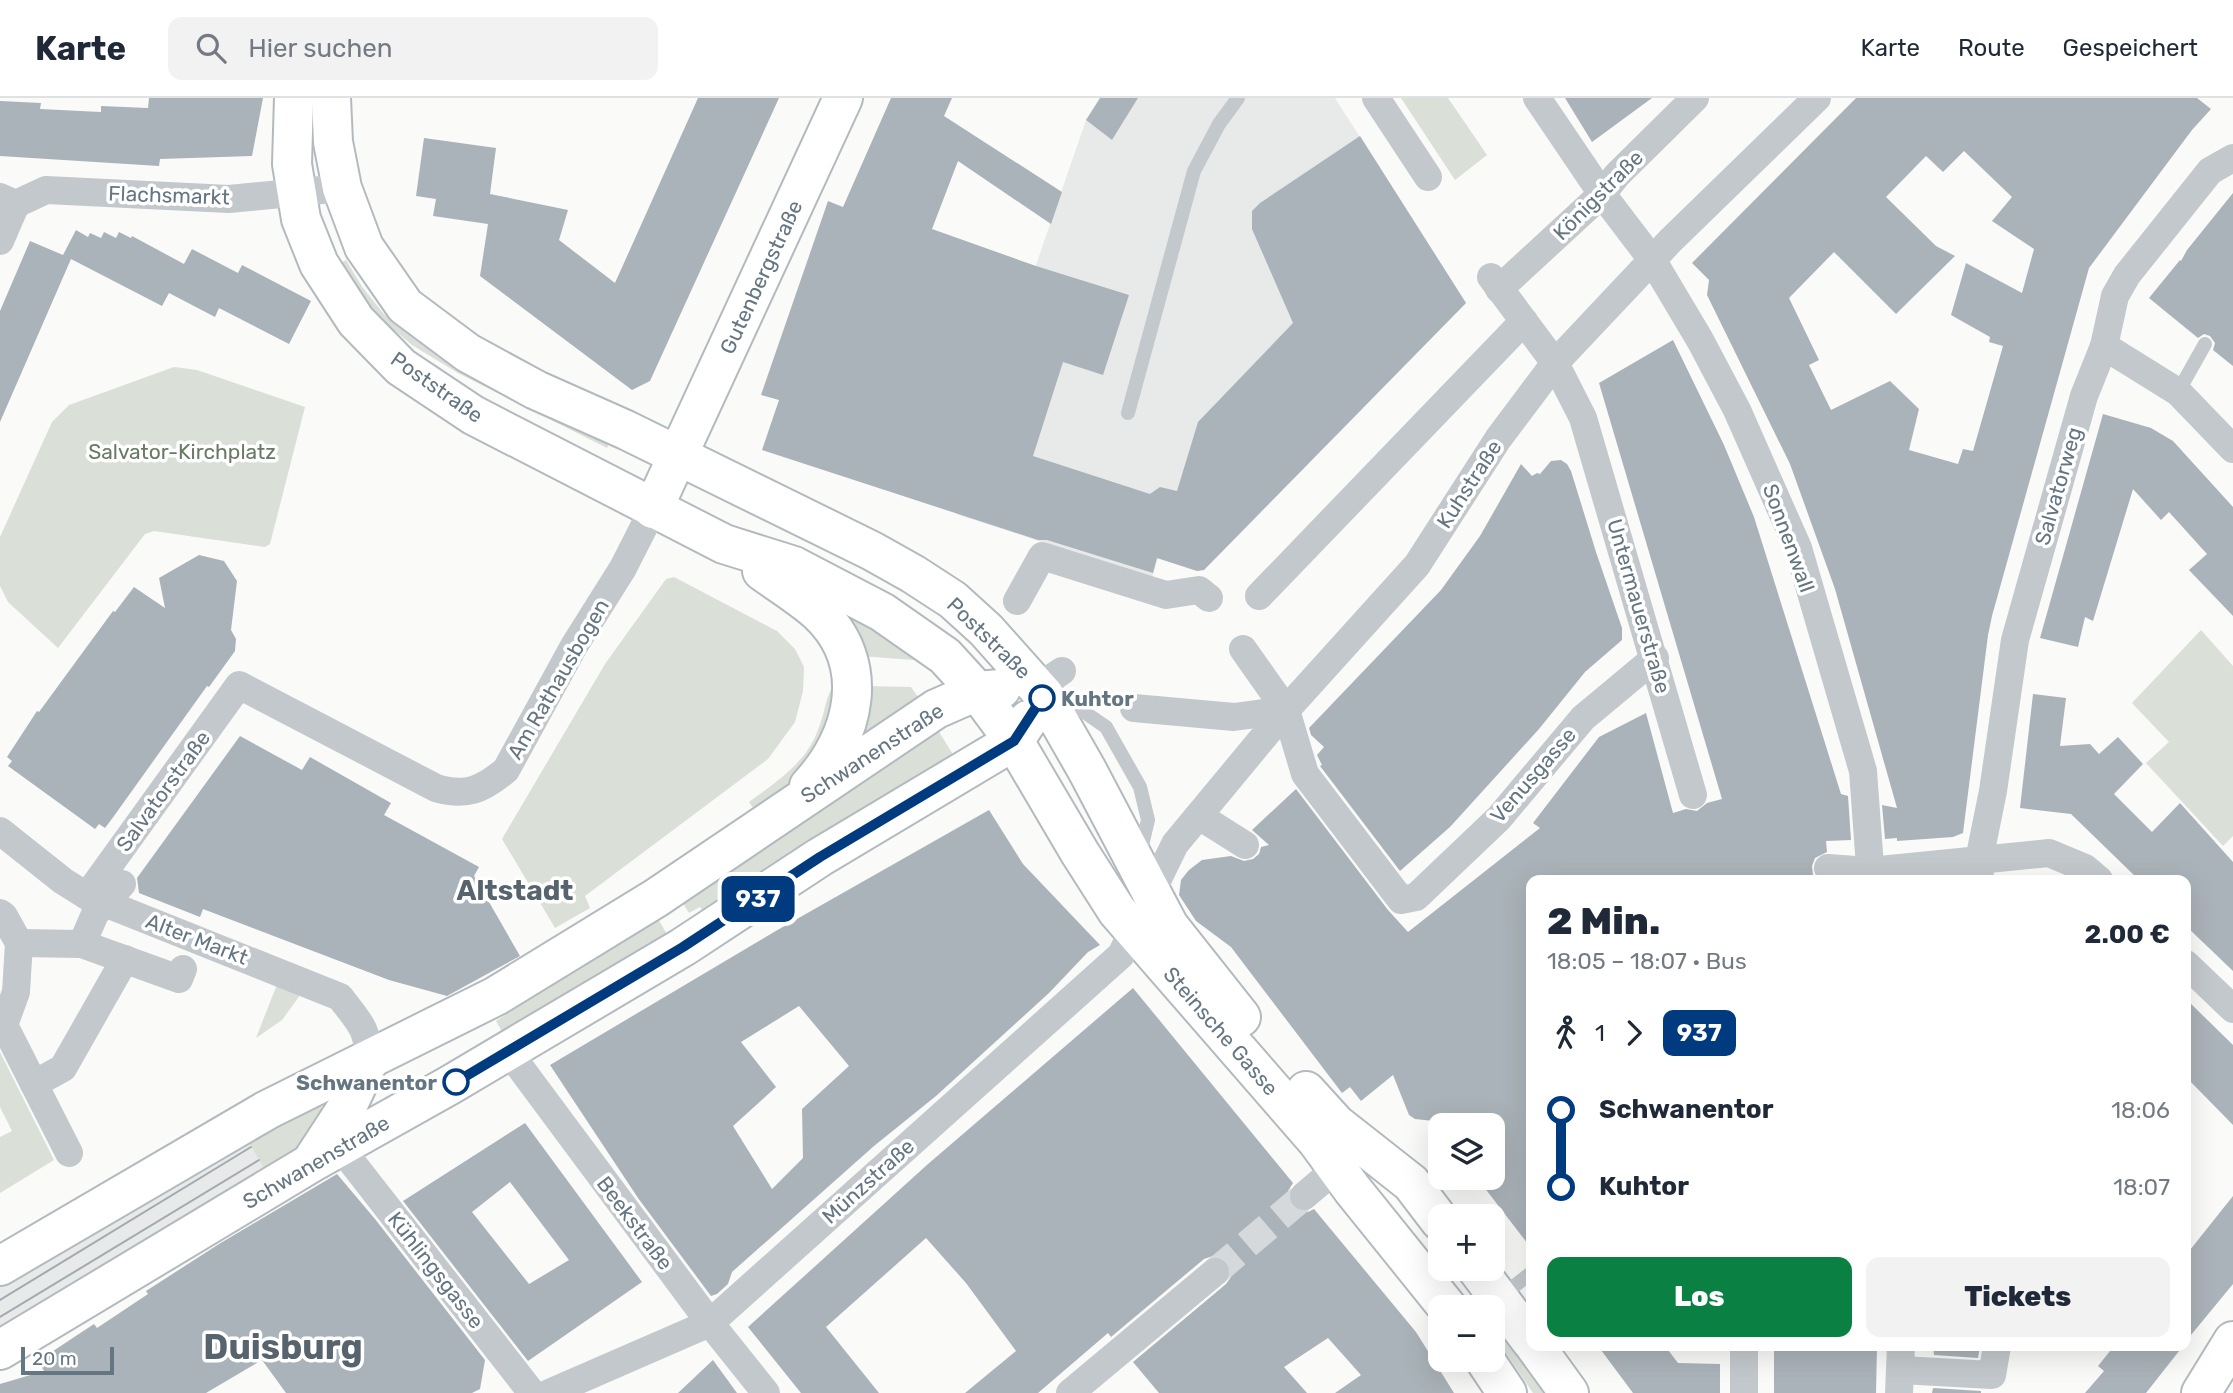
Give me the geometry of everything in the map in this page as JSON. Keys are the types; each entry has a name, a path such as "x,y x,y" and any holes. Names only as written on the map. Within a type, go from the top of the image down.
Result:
{"main road":[{"name":"Poststraße","path":"294,98 291,138 301,219 319,264 356,321 401,367 472,415 653,509 724,544 794,566 882,611 934,647 977,691 1014,741"},
{"name":"Poststraße","path":"331,98 333,142 342,188 364,247 405,306 468,353 536,390 678,456 872,551 913,574 953,600 1048,684"},
{"name":"Gutenbergstraße","path":"678,456 843,98"},
{"path":"653,509 678,456"},
{"name":"Schwanenstraße","path":"724,544 819,613 834,631 851,667 853,687 846,726 821,773 789,808"},
{"name":"Schwanenstraße","path":"0,1266 236,1127 496,996 656,898 936,709 977,691 1048,684"},
{"name":"Schwanenstraße","path":"0,1350 326,1155 508,1052 683,947 820,857 1014,741 1048,684"},
{"name":"Steinsche Gasse","path":"1048,684 1141,900 1317,1141 1410,1183 1428,1206"},
{"name":"Steinsche Gasse","path":"1014,741 1117,911 1141,900"},
{"path":"326,1155 369,1060"},
{"name":"Steinsche Gasse","path":"1347,1155 1439,1295"},
{"path":"1488,1291 1526,1335"},
{"path":"2201,1393 2233,1341"},
{"path":"1539,1351 1569,1393"},
{"path":"1493,1372 1507,1393"}],"street":[{"path":"1376,98 1428,177"},
{"name":"Königstraße","path":"1495,283 1602,194 1617,175 1695,98"},
{"path":"1653,261 1670,241 1816,98"},
{"name":"Sonnenwall","path":"1544,107 1602,194 1653,261 1700,340 1737,410 1798,548 1863,771 1871,875"},
{"name":"Salvatorweg","path":"1980,870 2015,640 2084,396 2105,346 2113,304 2122,283 2210,171 2233,158"},
{"name":"Flachsmarkt","path":"8,201 46,190 229,199 342,188"},
{"path":"0,241 8,201"},
{"name":"Kuhstraße","path":"1141,900 1175,845 1286,710 1417,565 1498,439 1555,363 1653,261"},
{"name":"Untermauerstraße","path":"1495,283 1555,363 1583,418 1693,795"},
{"path":"1259,596 1524,321"},
{"path":"2105,346 2178,392 2233,449"},
{"name":"Am Rathausbogen","path":"239,685 436,788 452,793 472,791 491,782 506,770 574,646 623,568 653,509"},
{"path":"1017,601 1042,556 1166,595 1199,590 1209,598"},
{"path":"1134,708 1234,717 1286,710 1243,649"},
{"name":"Venusgasse","path":"1286,710 1305,774 1401,900 1416,897 1499,818 1583,718 1655,658"},
{"name":"Salvatorstraße","path":"82,944 95,914 102,886 239,685"},
{"path":"0,808 102,886"},
{"path":"1199,816 1245,845"},
{"name":"Alter Markt","path":"0,831 63,881 102,886 340,997 364,1028 369,1060"},
{"path":"1889,875 1980,870 2049,853 2085,868 2093,875"},
{"path":"1828,868 1866,875"},
{"name":"Münzstraße","path":"549,1393 710,1323 1121,955 1141,900"},
{"path":"0,913 19,943 16,992 4,1025 69,1153"},
{"path":"19,943 82,944 119,977 186,981"},
{"path":"2191,969 2233,1009"},
{"path":"34,1084 63,1068 119,977"},
{"name":"Beekstraße","path":"508,1052 710,1323 766,1393"},
{"name":"Kühlingsgasse","path":"326,1155 532,1393"},
{"path":"1304,1196 1347,1155"},
{"path":"1070,1393 1215,1272"},
{"path":"1744,1351 1744,1393"},
{"path":"1900,1370 1992,1375 1996,1351"}],"lane":[{"path":"1128,413 1194,172 1219,124 1238,98"},
{"path":"2178,392 2205,344"},
{"path":"1488,1291 1526,1275"}],"shaded area":[{"path":"1138,98 1335,98 1466,303 1204,570 1197,571 1158,558 1152,578 956,514 1086,120 1112,140"},
{"path":"246,1138 265,1170 0,1329 0,1287"}],"green space":[{"path":"1401,98 1448,98 1487,155 1455,180"},
{"path":"346,260 363,288 384,314 415,338 461,365 611,439 607,448 458,373 412,345 381,319 358,291 341,263"},
{"name":"Salvator-Kirchplatz","path":"174,367 197,370 305,407 270,544 265,547 154,531 145,534 58,648 8,602 0,586 0,537 52,422 69,405"},
{"path":"674,577 777,631 795,649 804,667 803,691 795,722 768,759 585,896 590,908 555,928 502,839 605,664 666,579"},
{"path":"832,605 923,657 914,660 860,656"},
{"path":"2201,630 2233,666 2233,836 2223,846 2146,763 2169,742 2132,703"},
{"path":"864,686 911,687 925,707 850,743"},
{"path":"832,688 843,688 813,768 756,812 749,802 789,771 813,742"},
{"path":"936,727 954,756 705,914 700,907 689,913 680,899"},
{"path":"656,915 669,938 504,1035 496,1021"},
{"path":"278,982 301,994 282,1020 256,1038"},
{"path":"0,1052 54,1160 0,1193 0,1137 12,1131 0,1107"},
{"path":"313,1101 321,1106 325,1113 305,1144 265,1170 246,1138"},
{"path":"1505,1334 1546,1393 1533,1393 1505,1351"}],"building":[{"path":"149,98 263,98 252,156 160,159 159,166 0,156 0,101 41,103 40,109 101,112 101,106 148,108"},
{"path":"698,98 779,98 650,381 632,390 480,276 488,224 433,216 436,199 416,196 424,138 496,148 490,194 568,210 559,240 615,283"},
{"path":"891,98 952,98 944,116 1062,192 1051,224 958,161 932,229 1129,295 1103,375 1063,362 1033,456 1150,494 1160,487 1177,491 1198,422 1293,323 1252,229 1252,211 1360,136 1466,303 1204,570 1197,571 1157,558 1153,573 1047,540 1038,540 762,450 779,400 761,395 828,201 843,207"},
{"path":"1100,98 1138,98 1112,140 1086,120"},
{"path":"1565,98 1652,98 1592,142"},
{"path":"1856,98 2197,98 2211,109 2192,130 2089,268 1992,616 1963,833 1953,837 1897,841 1897,838 1885,839 1882,805 1897,808 1835,589 1790,464 1707,295 1709,280 1692,263","holes":["1964,151 2012,197 1992,221 2034,249 2022,293 1966,263 1951,315 1990,337 1989,342 2003,346 1973,451 1963,449 1958,464 1909,450 1919,409 1890,381 1831,410 1809,365 1819,360 1789,298 1834,252 1896,314 1955,256 1936,246 1886,197 1926,156 1943,172"]},
{"path":"2233,193 2233,366 2213,350 2215,343 2210,336 2204,334 2198,338 2149,298"},
{"path":"76,230 88,237 90,233 101,238 104,232 116,238 119,232 131,238 132,236 184,264 192,249 238,273 242,265 311,301 289,344 219,308 215,317 169,293 162,306 71,259 0,422 0,311 30,241 63,255"},
{"path":"1673,340 1724,445 1754,517 1841,794 1848,796 1851,840 1826,841 1827,852 1815,858 1813,875 1526,875 1526,1242 1505,1214 1505,1204 1497,1204 1486,1190 1505,1190 1505,1113 1428,1113 1428,1120 1415,1119 1409,1115 1393,1075 1361,1101 1350,1087 1342,1093 1231,947 1196,921 1179,895 1181,880 1202,860 1231,856 1244,861 1253,859 1259,854 1261,847 1269,845 1252,830 1296,789 1388,910 1408,932 1540,828 1533,823 1599,737 1646,713 1673,813 1686,809 1697,811 1707,803 1722,799 1599,383"},
{"path":"2103,414 2151,428 2173,441 2233,507 2233,616 2189,570 2207,554 2169,512 2161,520 2133,489 2093,621 2085,617 2078,647 2040,638"},
{"path":"1561,460 1571,471 1622,628 1622,640 1585,672 1539,729 1450,827 1400,871 1320,766 1322,765 1317,755 1324,747 1311,735 1309,728 1441,590 1480,536 1521,464 1532,476 1540,474 1551,461"},
{"path":"199,555 224,561 237,581 231,630 236,639 235,651 105,828 99,824 95,829 8,766 12,761 7,757 37,711 39,712 113,611 115,612 134,587 165,608 159,578"},
{"path":"2033,694 2066,698 2060,746 2090,744 2099,754 2118,737 2143,764 2114,794 2152,832 2180,803 2233,862 2233,971 2191,931 2191,875 2134,875 2071,814 2020,808"},
{"path":"240,736 302,770 310,757 391,803 384,815 479,867 474,876 520,956 447,996 389,980 203,909 200,917 139,893 137,878"},
{"path":"989,810 1023,864 1100,945 1088,952 1049,993 936,1096 874,1146 732,1272 728,1284 711,1296 638,1198 550,1065 774,932","holes":["799,1006 849,1066 802,1109 803,1158 772,1189 733,1126 776,1087 741,1042"]},
{"path":"1133,988 1293,1183 1288,1191 1291,1206 1299,1212 1314,1209 1416,1332 1428,1351 1428,1372 1441,1372 1454,1393 1335,1393 1361,1375 1328,1338 1284,1367 1307,1393 1159,1393 1133,1362 1226,1284 1231,1277 1228,1262 1213,1256 1204,1259 1111,1337 1108,1333 1038,1393 965,1393 1016,1351 966,1283 926,1238 826,1327 879,1393 801,1393 748,1327 928,1164"},
{"path":"2191,1004 2233,1045 2233,1125 2191,1082"},
{"path":"525,1123 642,1282 528,1361 403,1201","holes":["510,1182 569,1260 529,1284 472,1212"]},
{"path":"337,1174 485,1360 480,1389 472,1393 286,1393 262,1360 206,1393 0,1393 0,1384 44,1371 38,1361 94,1324 97,1328 148,1294 146,1291 219,1244"},
{"path":"2233,1196 2233,1284 2191,1335 2191,1249"},
{"path":"1602,1351 1669,1351 1678,1363 1720,1364 1720,1393 1633,1393"},
{"path":"1774,1351 1877,1351 1876,1393 1774,1393"},
{"path":"1934,1351 1979,1351 1978,1358 1934,1355"},
{"path":"2110,1351 2179,1351 2146,1393 2085,1393 2104,1371 2098,1366"},
{"path":"713,1360 737,1393 678,1393"},
{"path":"1933,1388 1981,1391 1981,1393 1932,1393"}],"tunnel":[{"path":"1215,1272 1304,1196"}],"tram line":[{"path":"0,1300 251,1147"},
{"path":"0,1317 259,1160"}],"bus line":[{"name":"937","path":"456,1082 683,947 820,857 1014,741 1042,698"}],"place":[{"name":"Kuhtor","path":"1042,698"},
{"name":"Schwanentor","path":"456,1082"}],"district":[{"name":"Altstadt","path":"515,890"},
{"name":"Duisburg","path":"283,1347"}]}
